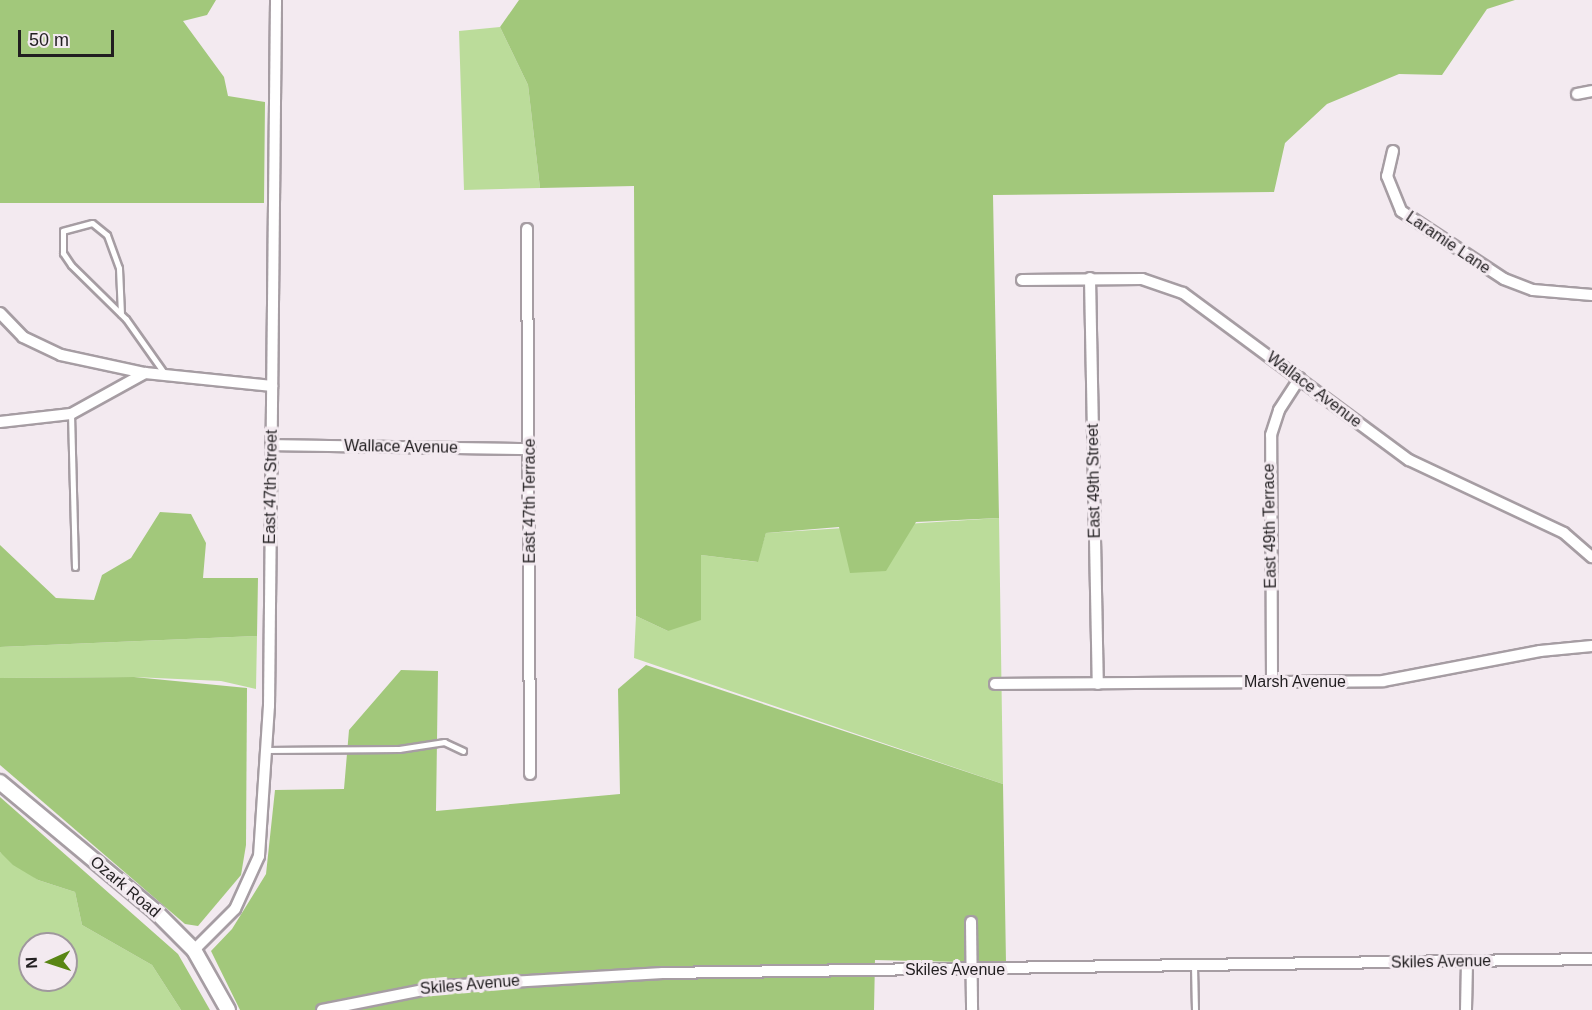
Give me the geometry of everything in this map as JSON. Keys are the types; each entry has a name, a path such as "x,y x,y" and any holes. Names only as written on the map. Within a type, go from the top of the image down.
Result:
{"street":[{"name":"East 47th Street","path":"194,950 216,931 251,883 259,856 266,750 276,0"},
{"path":"1577,94 1592,91"},
{"name":"Laramie Lane","path":"1393,151 1387,176 1401,211 1504,279 1533,290 1592,295"},
{"name":"East 47th Terrace","path":"527,229 530,774"},
{"name":"East 49th Street","path":"1090,278 1098,684"},
{"name":"Wallace Avenue","path":"1022,280 1142,279 1182,293 1409,460 1564,533 1592,557"},
{"path":"0,313 23,337 62,355 145,374 272,386"},
{"path":"0,422 71,414 96,403 145,374"},
{"name":"East 49th Terrace","path":"1272,682 1271,435 1279,410 1300,378"},
{"name":"Wallace Avenue","path":"271,445 530,449"},
{"name":"Marsh Avenue","path":"995,684 1272,682 1426,676 1540,651 1592,646"},
{"name":"Ozark Road","path":"0,782 156,912 194,950 228,1010"},
{"path":"971,922 972,1010"},
{"name":"Skiles Avenue","path":"322,1010 443,986 663,973 1592,959"},
{"path":"1466,1010 1467,961"}],"lane":[{"path":"121,314 119,268 107,235 92,223 63,231 63,253 71,266 121,314 166,376"},
{"path":"71,414 75,567"},
{"path":"266,750 399,750 444,742 463,751"},
{"path":"1194,966 1196,1010"}],"green space":[{"path":"0,0 216,0 207,15 183,21 224,77 228,96 265,102 264,203 0,203"},
{"path":"519,0 1515,0 1487,9 1442,75 1399,74 1327,104 1285,143 1274,192 993,195 999,518 916,522 886,571 850,573 839,527 766,533 758,562 701,555 701,620 668,631 636,616 634,186 540,188 528,85 500,27"},
{"path":"500,27 528,85 540,188 464,190 459,31"},
{"path":"160,512 191,514 206,543 203,578 258,578 257,636 0,647 0,545 56,598 94,600 102,575 131,558"},
{"path":"999,518 1003,784 634,658 636,616 668,631 701,555 757,562 766,533"},
{"path":"257,636 256,689 221,681 134,677 0,678 0,647"},
{"path":"646,665 1003,784 1006,963 875,960 874,1010 240,1010 211,951 232,929 266,874 275,790 344,789 349,730 401,670 438,671 436,811 620,794 618,689"},
{"path":"134,677 247,688 246,845 241,875 198,926 185,924 0,765 0,678"},
{"path":"0,797 178,954 210,1010 181,1010 152,965 82,925 75,892 38,880 13,865 0,852"},
{"path":"0,852 38,880 75,892 82,925 152,965 181,1010 0,1010"}]}
